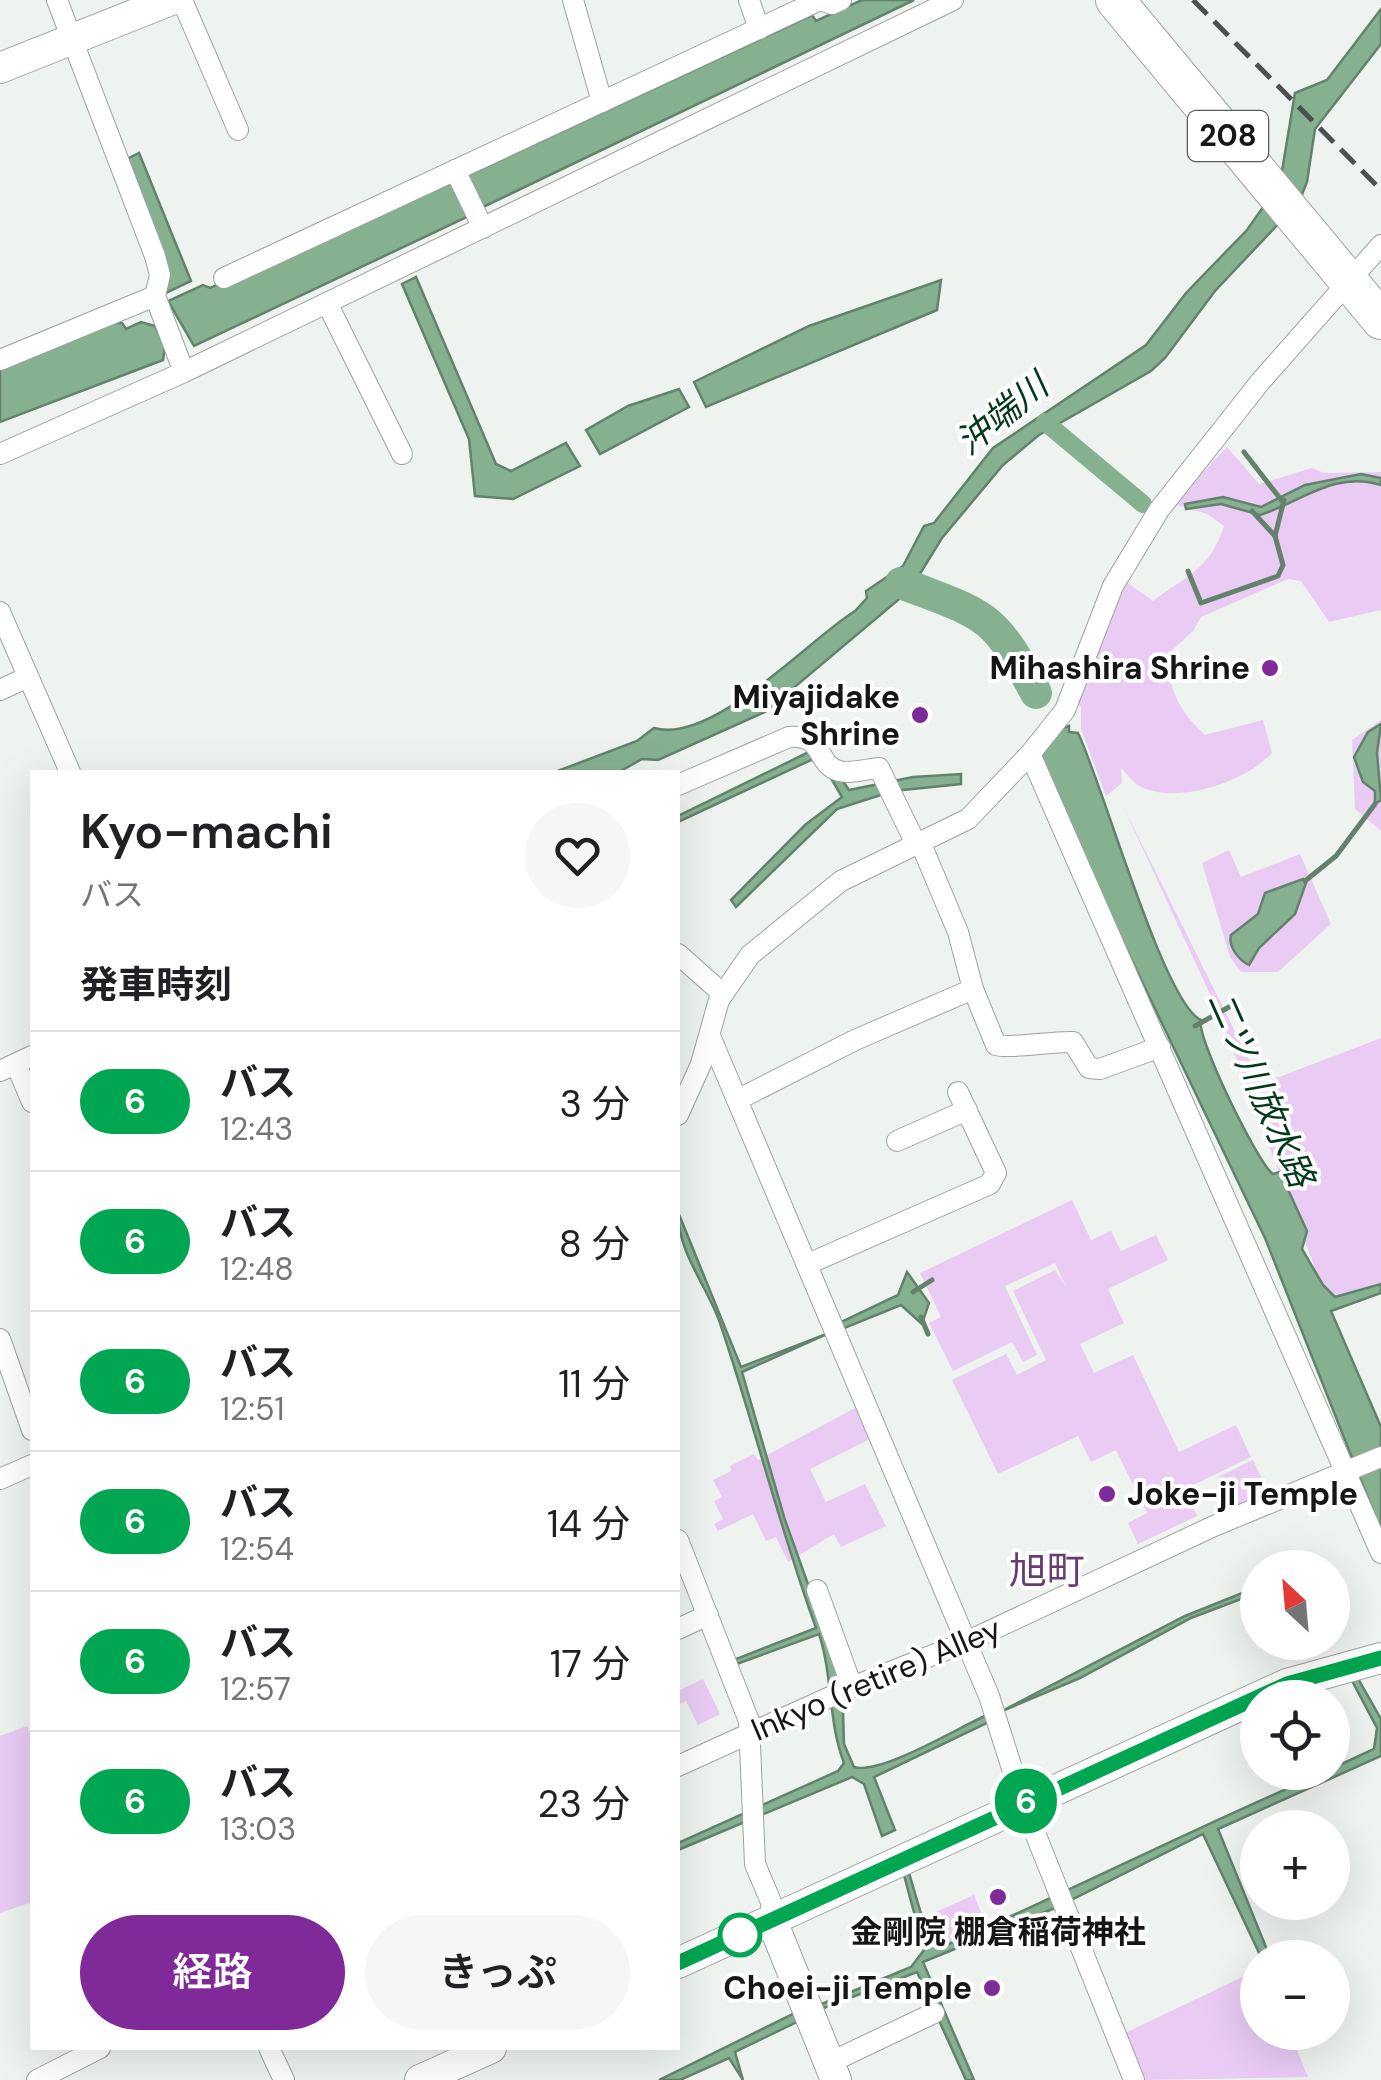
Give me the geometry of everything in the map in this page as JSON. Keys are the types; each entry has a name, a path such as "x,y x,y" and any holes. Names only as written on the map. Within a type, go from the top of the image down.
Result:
{"highway":[{"name":"208","path":"1114,0 1381,320"}],"street":[{"path":"56,0 156,256 160,276 155,296 180,364"},
{"path":"0,68 171,0"},
{"path":"182,0 238,130"},
{"path":"573,0 602,102"},
{"path":"749,0 759,28"},
{"path":"224,278 821,0 832,4 841,0"},
{"path":"0,454 180,364 328,303 927,6 953,0"},
{"path":"455,171 482,227"},
{"path":"680,1111 722,994 750,955 841,881 968,819 1030,754 1065,710 1095,626 1135,546 1208,446 1345,276 1381,245"},
{"path":"0,360 155,296"},
{"path":"328,303 402,454"},
{"path":"0,612 69,770"},
{"path":"0,690 28,677"},
{"path":"680,785 790,737 804,736 815,743 833,768 842,772 879,768 919,845 964,947 973,989 996,1044 1004,1048 1037,1040 1073,1042 1089,1068 1100,1069 1160,1047"},
{"path":"1030,754 1352,1470 1381,1553"},
{"path":"680,956 722,994"},
{"path":"737,1100 855,1040 973,989"},
{"path":"710,1036 966,1642 1023,1803 1134,2080"},
{"path":"808,1264 990,1184 996,1173 962,1101 897,1141"},
{"path":"0,1339 30,1424"},
{"name":"Inkyo (retire) Alley","path":"680,1765 842,1691 966,1642 1214,1526 1381,1457"},
{"path":"0,1479 30,1466"},
{"path":"680,1545 749,1721 754,1864 771,1902 772,1920 806,2012 832,2071 934,2013"},
{"path":"816,1590 842,1691"},
{"path":"680,1628 708,1615"},
{"path":"680,1962 1287,1684 1381,1658"},
{"path":"37,2080 96,2050"},
{"path":"270,2050 284,2080"},
{"path":"421,2080 488,2050"}],"shaded area":[{"path":"862,0 914,0 483,207 466,176 812,15 816,21"},
{"name":"沖端川","path":"1381,9 1381,44 1315,129 1307,182 1299,202 1215,291 1151,371 1039,435 1003,465 942,538 910,590 765,712 658,760 642,759 623,770 560,770 637,741 654,728 678,729 704,721 759,686 855,611 867,598 866,591 903,566 924,526 934,523 993,448 1146,345 1186,293 1247,230 1280,183 1295,93 1327,80"},
{"path":"139,153 191,281 166,293 127,159"},
{"path":"451,183 469,216 194,346 168,301 203,285 210,288"},
{"path":"416,277 496,464 511,471 566,443 580,466 513,499 475,496 469,439 402,284"},
{"path":"941,280 937,310 706,407 694,382 809,326"},
{"path":"106,322 122,323 126,329 141,322 155,326 165,347 163,360 0,422 0,370"},
{"path":"679,389 689,407 600,454 586,430 628,406"},
{"path":"1227,447 1259,484 1312,468 1324,473 1381,472 1381,610 1329,622 1301,581 1288,579 1201,617 1193,631 1166,656 1177,700 1205,735 1263,720 1272,753 1228,781 1189,792 1151,791 1136,784 1121,767 1122,783 1106,796 1081,729 1081,707 1075,701 1125,581 1153,601 1196,570 1212,552 1224,526 1207,514 1173,504"},
{"path":"1361,474 1381,478 1381,485 1364,481 1333,484 1260,515 1221,504 1186,509 1185,504 1223,497 1261,507 1305,485"},
{"path":"1381,720 1381,831 1355,809 1352,740"},
{"path":"1381,724 1377,753 1381,800 1375,804 1375,791 1363,782 1354,757 1368,732"},
{"name":"二ツ川放水路","path":"1069,726 1069,732 1078,733 1089,760 1170,976 1186,1005 1201,1020 1217,1073 1242,1125 1265,1165 1273,1174 1280,1172 1307,1231 1302,1249 1323,1285 1335,1297 1381,1284 1381,1293 1331,1311 1381,1427 1381,1531 1265,1238 1040,769 1040,749 1058,729"},
{"path":"811,751 827,758 849,790 913,777 961,774 961,784 893,791 837,809 736,907 731,900 805,825 842,797 821,761 811,760 680,821 680,815"},
{"path":"1122,804 1261,1084 1381,1038 1381,1286 1328,1303 1221,1018"},
{"path":"1229,850 1241,877 1300,854 1331,924 1278,972 1241,972 1230,957 1202,863"},
{"path":"1303,879 1306,883 1295,914 1259,948 1249,965 1245,963 1233,948 1231,935 1258,914 1265,893"},
{"path":"1072,1200 1091,1240 1111,1231 1121,1251 1156,1235 1168,1260 1108,1289 1124,1323 1080,1344 1094,1373 1133,1355 1179,1452 1236,1425 1251,1457 1185,1489 1197,1516 1138,1544 1128,1523 1147,1513 1116,1450 1091,1462 1078,1436 998,1474 952,1380 1006,1354 1017,1375 1046,1360 1013,1291 1055,1270 1066,1287 1055,1263 1005,1286 1037,1355 1023,1362 1012,1342 953,1371 929,1323 941,1317 920,1273"},
{"path":"680,1217 741,1367 829,1333 742,1372 785,1520 842,1679 844,1744 854,1767 866,1768 901,1757 989,1714 989,1722 874,1777 895,1830 882,1836 864,1784 852,1777 680,1849 680,1842 838,1771 844,1763 819,1634 734,1665 731,1661 816,1628 721,1326 683,1243"},
{"path":"907,1272 929,1303 922,1324 901,1305 842,1329 839,1323 898,1295"},
{"path":"855,1408 870,1439 810,1469 826,1502 865,1484 886,1526 841,1547 834,1534 788,1562 776,1537 766,1541 753,1514 718,1531 714,1524 723,1519 714,1501 722,1497 713,1480 731,1471 730,1466 754,1454 758,1460"},
{"path":"1253,1460 1269,1494 1225,1515 1214,1493 1224,1489 1218,1477"},
{"path":"1240,1594 1240,1599 1191,1618 1080,1678 1000,1712 1185,1616"},
{"path":"1356,1675 1381,1719 1381,1756 1350,1770 1350,1760 1374,1749 1377,1728 1350,1677"},
{"path":"703,1679 720,1714 698,1725 686,1701 680,1704 680,1690"},
{"path":"27,1726 30,1733 30,1903 0,1913 0,1736"},
{"path":"1305,1790 1260,1810 1241,1810 1275,1794"},
{"path":"1240,1810 1240,1819 1218,1829 1240,1883 1240,1912 1203,1834 1055,1908 923,1962 974,2080 966,2080 917,1972 819,2010 817,2006 911,1967 924,1950 904,1875 909,1873 927,1934 940,1948"},
{"path":"974,1895 987,1927 940,1948 931,1941 922,1918"},
{"path":"1244,1920 1255,1920 1263,1940 1253,1940"},
{"path":"1240,1978 1240,2050 1297,2050 1308,2077 1145,2080 1123,2034"},
{"path":"797,2012 801,2020 735,2052 743,2080 729,2058 680,2080 659,2080"}],"waterway":[{"path":"1045,422 1143,504"},
{"path":"1244,452 1282,501"},
{"path":"1252,511 1275,536 1284,500"},
{"path":"1188,571 1201,603 1278,576 1283,565 1275,536"},
{"name":"二ツ川放水路","path":"901,583 984,620 1008,646 1036,693"},
{"path":"1305,881 1336,856 1375,804"},
{"path":"1195,1026 1229,1007"},
{"path":"913,1292 932,1280"},
{"path":"921,1317 928,1334"}],"railway":[{"path":"1193,0 1381,190"}],"bus line":[{"name":"6","path":"680,1962 1287,1684 1340,1666 1381,1658"}],"place":[{"name":"Mihashira Shrine","path":"1270,668"},
{"name":"Miyajidake Shrine","path":"920,715"},
{"name":"Joke-ji Temple","path":"1107,1494"},
{"name":"金剛院 棚倉稲荷神社","path":"998,1897"},
{"name":"Choei-ji Temple","path":"992,1988"}],"district":[{"name":"旭町","path":"1047,1571"}]}
